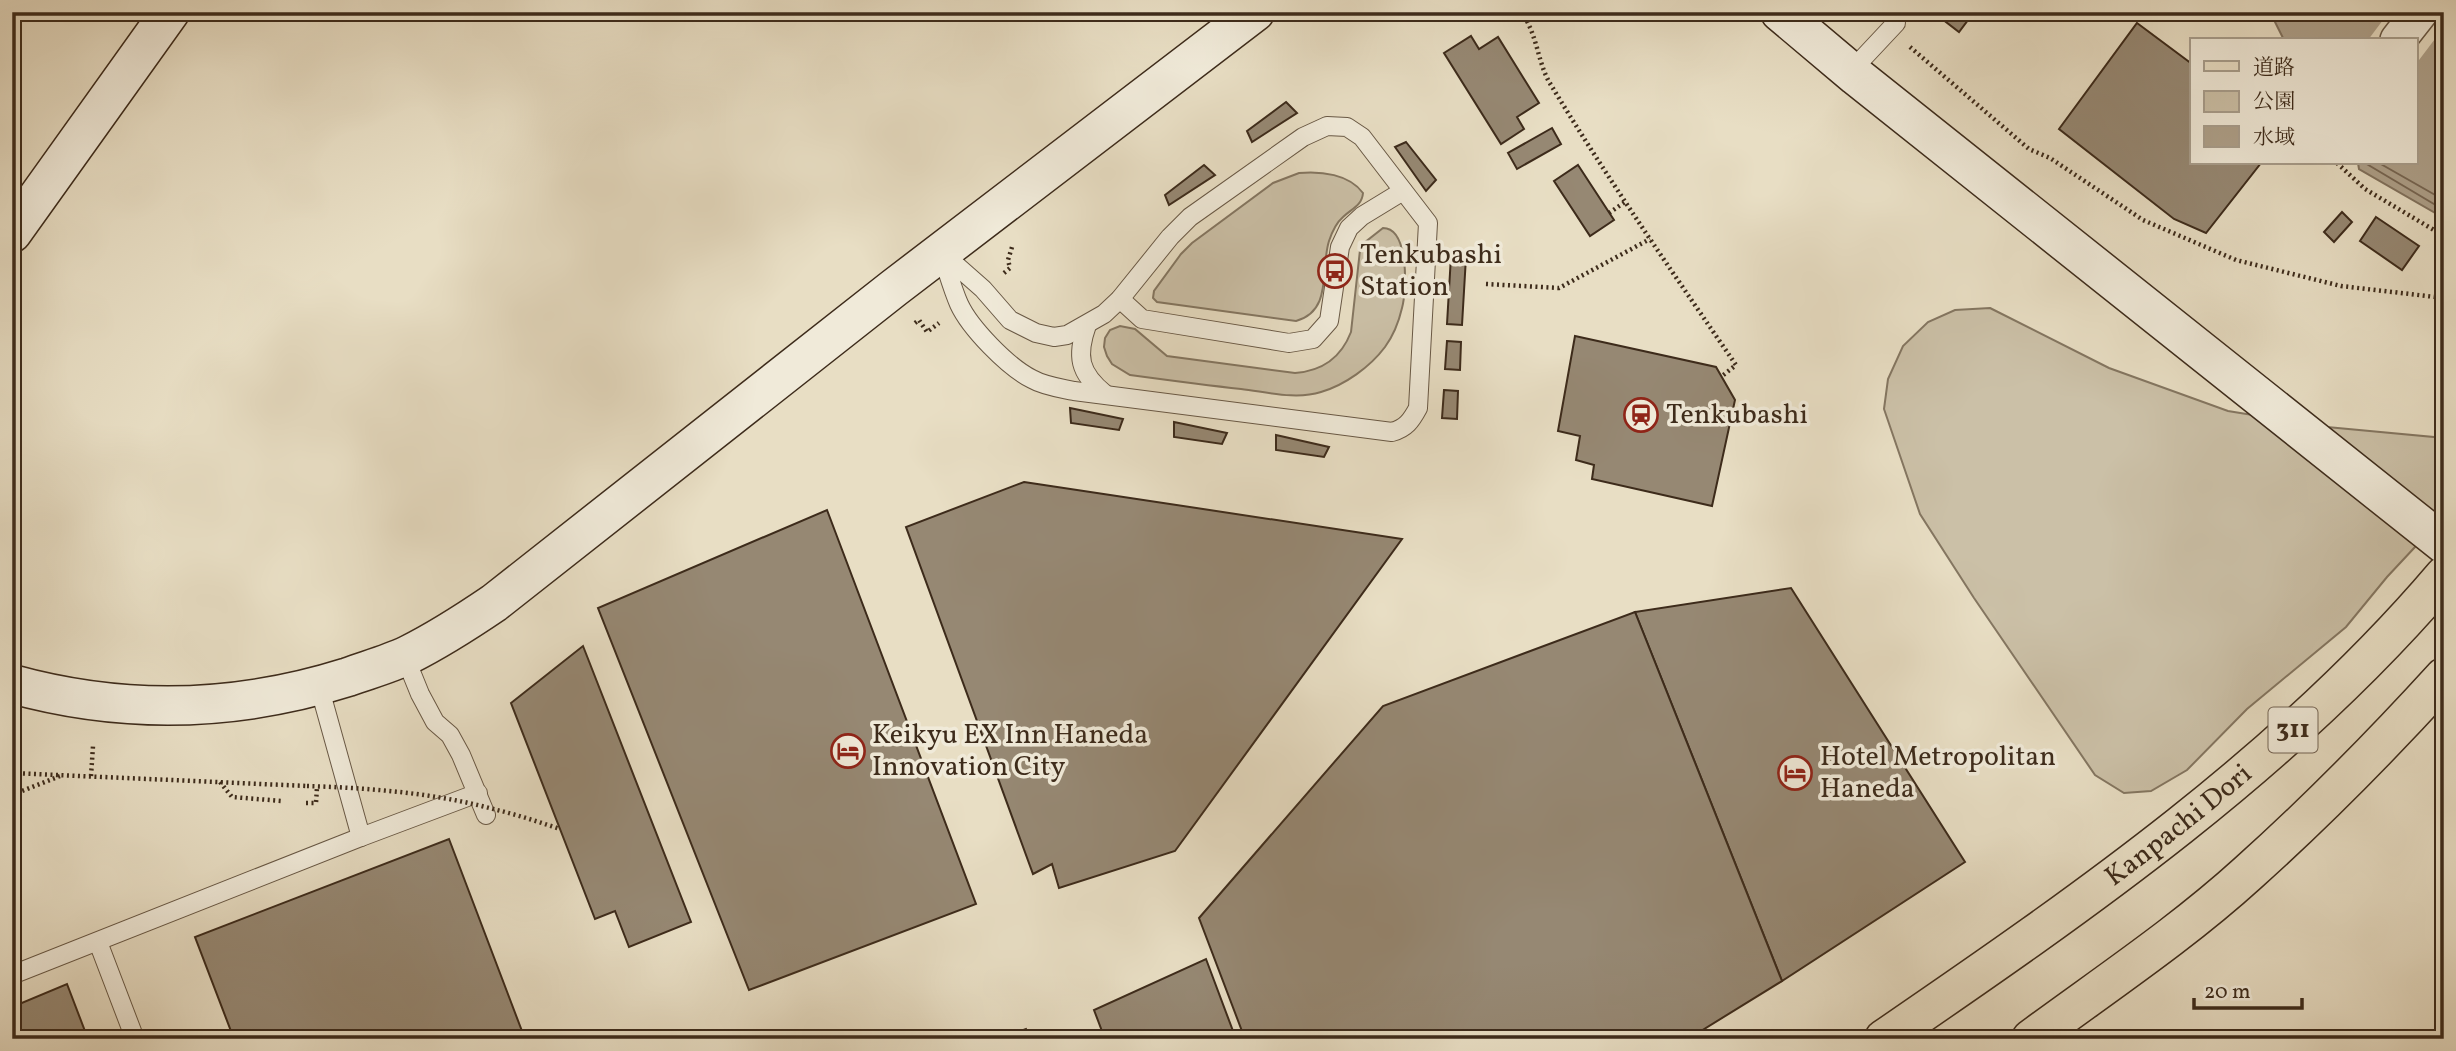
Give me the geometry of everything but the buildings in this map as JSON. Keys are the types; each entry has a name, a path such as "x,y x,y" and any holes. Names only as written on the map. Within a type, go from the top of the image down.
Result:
{"main road":[{"name":"Kanpachi Dori","path":"1884,1039 2061,916 2220,795 2350,678 2444,576"},
{"name":"311","path":"2031,1039 2174,933 2247,874 2400,725 2444,677"}],"street":[{"path":"12,233 170,12"},
{"path":"12,684 96,703 149,706 226,703 319,686 405,657 453,631 494,603 941,252 1255,12"},
{"path":"1780,12 2444,544"},
{"path":"2400,38 2420,12"}],"lane":[{"path":"1851,71 1893,27"},
{"path":"1327,126 1347,127 1362,137 1428,223 1418,408 1403,429 1392,432 1074,391 1032,380 988,343 960,306 941,252 982,289 1010,320 1036,333 1054,337 1067,335 1104,314 1120,299 1170,237 1190,218 1303,137 1327,126"},
{"path":"1120,299 1142,319 1289,343 1313,340 1329,321 1339,247 1349,228 1362,216 1403,191"},
{"path":"1087,325 1080,351 1082,366 1093,385 1105,394"},
{"path":"405,657 435,722 450,735 486,815"},
{"path":"319,686 361,837"},
{"path":"12,975 478,793"},
{"path":"98,942 135,1039"}],"path":[{"path":"1521,12 1530,24 1549,82 1625,202 1736,365 1722,376"},
{"path":"1893,27 2029,149 2050,158 2143,220 2236,260 2341,286 2444,298"},
{"path":"2338,164 2365,189 2444,236"},
{"path":"1609,213 1625,202"},
{"path":"1486,284 1559,288 1650,239"},
{"path":"1002,274 1010,268 1009,253 1017,242"},
{"path":"908,328 919,320 927,332 947,316"},
{"path":"91,776 93,746"},
{"path":"12,773 372,789 496,809 560,829"},
{"path":"12,795 63,775"},
{"path":"219,782 232,797 282,801"},
{"path":"306,803 316,803 317,787"}],"green space":[{"path":"1299,173 1334,175 1350,182 1363,193 1358,204 1341,219 1333,231 1320,299 1308,316 1296,321 1157,302 1153,298 1154,291 1192,243 1273,183"},
{"path":"1383,228 1398,238 1402,249 1405,275 1401,313 1391,338 1379,354 1339,385 1311,394 1271,393 1130,375 1112,364 1107,356 1105,338 1110,330 1120,326 1135,329 1167,356 1295,373 1322,366 1342,349 1351,332 1360,250 1364,243"},
{"path":"1990,308 2109,368 2228,411 2327,427 2444,438 2444,516 2387,577 2346,627 2247,709 2187,770 2151,791 2124,793 2095,775 1920,514 1884,409 1888,379 1903,346 1928,322 1955,310"}],"water":[{"path":"2270,12 2444,12 2444,218 2359,169 2358,164 2418,164 2418,38 2283,38"}],"pier":[{"path":"2389,12 2444,12 2444,27 2418,61 2418,38 2370,38"}],"place":[{"name":"Tenkubashi Station","path":"1335,271"},
{"name":"Tenkubashi","path":"1641,415"},
{"name":"Keikyu EX Inn Haneda Innovation City","path":"848,751"},
{"name":"Hotel Metropolitan Haneda","path":"1795,773"}]}
